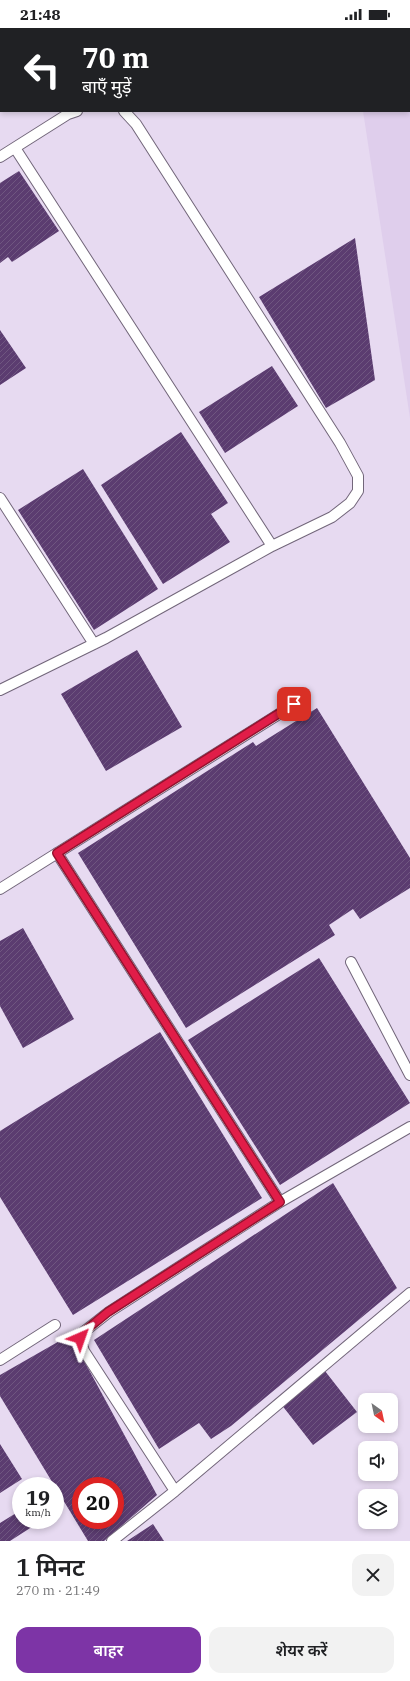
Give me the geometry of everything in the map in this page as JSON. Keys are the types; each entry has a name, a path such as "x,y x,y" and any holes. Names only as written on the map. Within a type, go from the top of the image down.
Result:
{"lane":[{"path":"0,157 68,114 74,112"},
{"path":"0,690 94,644 272,546 332,517 350,503 358,491 358,476 340,443 136,124 125,112"},
{"path":"14,148 272,546"},
{"path":"0,498 94,644"},
{"path":"0,889 294,704"},
{"path":"57,853 280,1202"},
{"path":"351,962 410,1075"},
{"path":"175,1491 84,1351 81,1342 82,1334 108,1312 280,1202 410,1127"},
{"path":"112,1541 175,1491 410,1293"},
{"path":"0,1360 55,1325"}],"shaded area":[{"path":"363,112 410,112 410,418"}],"building":[{"path":"19,171 59,231 12,262 8,257 0,263 0,183"},
{"path":"355,238 375,380 326,408 259,297"},
{"path":"0,330 26,368 0,385"},
{"path":"272,366 298,406 225,453 199,412"},
{"path":"181,432 228,503 211,514 230,542 163,584 101,485"},
{"path":"83,469 158,589 94,630 18,510"},
{"path":"137,650 182,727 106,771 61,694"},
{"path":"317,708 410,858 410,888 360,919 353,909 329,925 335,935 186,1028 78,853 253,742 256,746"},
{"path":"23,928 74,1019 23,1048 0,1006 0,941"},
{"path":"319,958 410,1103 280,1185 188,1040"},
{"path":"160,1032 262,1198 73,1315 0,1197 0,1131"},
{"path":"333,1183 397,1288 231,1426 211,1439 199,1423 159,1449 94,1340"},
{"path":"70,1335 157,1495 124,1524 124,1477 72,1477 72,1515 64,1501 64,1477 49,1477 0,1396 0,1375"},
{"path":"325,1371 357,1412 313,1445 281,1404"},
{"path":"0,1444 21,1477 12,1477 12,1485 0,1493"},
{"path":"12,1516 12,1529 29,1529 10,1541 0,1541 0,1523"},
{"path":"153,1524 164,1541 127,1541"},
{"path":"81,1529 118,1529 104,1541 88,1541"}],"route":[{"path":"80,1338 86,1330 108,1312 280,1202 57,853 294,704"}]}
